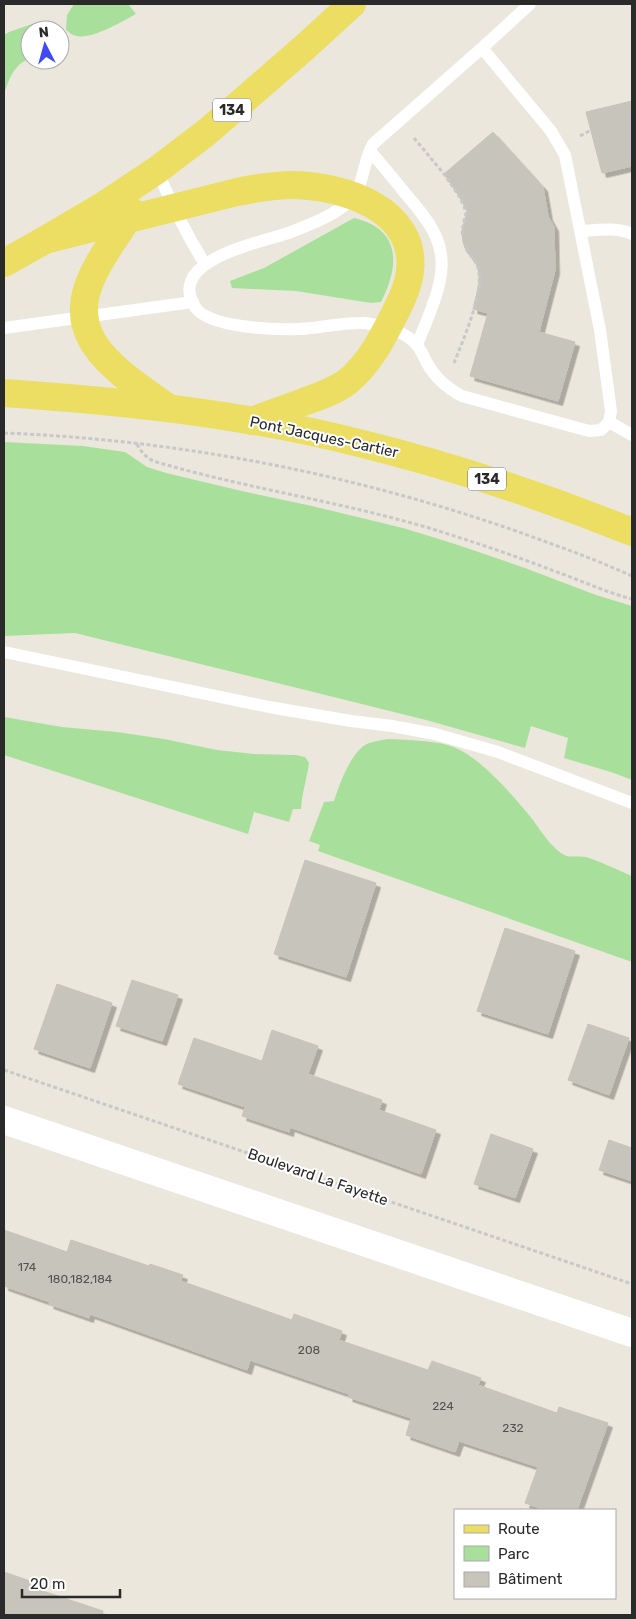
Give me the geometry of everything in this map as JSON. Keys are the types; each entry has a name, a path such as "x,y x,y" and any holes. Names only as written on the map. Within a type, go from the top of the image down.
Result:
{"main road":[{"name":"134","path":"4,263 106,204 157,170 206,132 352,4"},
{"path":"157,170 90,280 84,298 84,317 89,338 107,361 121,374 168,408"},
{"path":"45,240 256,187 294,185 323,188 355,196 380,209 392,218 408,246 410,257 409,280 387,328 369,358 355,375 329,392 252,421"},
{"name":"Pont Jacques-Cartier","path":"4,393 98,400 168,408 252,421 358,442 498,482 632,532"}],"street":[{"path":"4,1120 632,1332"}],"lane":[{"path":"482,48 551,131 560,146 567,164 600,330 611,411 609,422 601,430 589,431 462,396 445,386 433,372 417,346 408,338 387,328 364,323 301,329 248,326 208,318 202,314 193,302 191,294 192,280 205,264 233,251 309,225 343,206 355,196 370,150 377,141 530,4"},
{"path":"370,150 423,214 436,234 440,245 442,263 440,280 417,346"},
{"path":"157,170 173,208 205,264"},
{"path":"581,231 615,230 632,234"},
{"path":"4,328 193,302"},
{"path":"609,422 632,435"},
{"path":"4,652 269,707 351,722 392,726 435,734 498,752 632,803"}],"path":[{"path":"399,120 444,174 459,196 466,213 462,231 463,242 466,250 478,266 479,285 475,309 445,386"},
{"path":"4,433 57,435 137,443 289,467 410,497 514,530 590,558 632,576"},
{"path":"137,443 140,450 153,461 200,474 336,504 430,528 516,557 632,600"},
{"name":"Boulevard La Fayette","path":"4,1070 632,1284"}],"green space":[{"path":"74,4 128,4 136,14 98,33 83,36 76,36 70,33 70,20 67,20 67,15"},
{"path":"20,28 20,65 10,77 4,94 4,35"},
{"path":"354,218 369,223 381,231 388,240 392,250 391,275 381,302 371,303 296,291 232,288 230,281 264,268"},
{"path":"4,442 83,446 125,452 147,467 166,473 403,528 455,544 596,595 632,606 632,780 564,758 568,738 531,726 525,748 426,720 75,633 4,636"},
{"path":"4,717 62,727 164,739 217,750 305,757 309,763 301,809 293,809 289,822 254,812 248,834 4,755"},
{"path":"388,739 440,743 466,753 505,787 547,840 561,853 567,856 586,857 632,876 632,962 318,851 320,845 309,841 324,802 334,801 347,768 357,752 371,742"}],"building":[{"path":"632,101 632,166 602,173 586,112"},
{"path":"493,132 543,187 548,216 554,227 555,270 539,332 575,342 558,401 470,376 488,313 473,309 479,285 479,275 478,267 466,250 463,242 462,231 467,211 444,174"},
{"path":"305,860 376,883 346,977 274,954"},
{"path":"505,928 575,951 548,1034 477,1011"},
{"path":"132,980 178,995 162,1041 116,1026"},
{"path":"57,984 112,1003 90,1068 34,1049"},
{"path":"588,1024 629,1038 609,1095 568,1080"},
{"path":"272,1030 318,1046 308,1074 382,1100 379,1110 436,1130 421,1174 290,1127 289,1132 242,1116 245,1107 178,1084 194,1038 262,1061"},
{"path":"491,1134 533,1149 515,1198 474,1184"},
{"path":"609,1140 632,1148 632,1181 599,1170"},
{"path":"4,1230 67,1252 71,1240 149,1266 150,1264 183,1275 181,1281 292,1320 294,1314 342,1331 339,1340 428,1370 432,1361 481,1378 478,1385 557,1413 559,1407 608,1423 577,1509 542,1509 525,1503 538,1467 459,1441 455,1452 406,1435 411,1418 348,1397 349,1394 250,1360 247,1370 90,1314 89,1318 4,1286"},
{"path":"4,1572 36,1583 34,1588 103,1611 102,1615 4,1615"}]}
